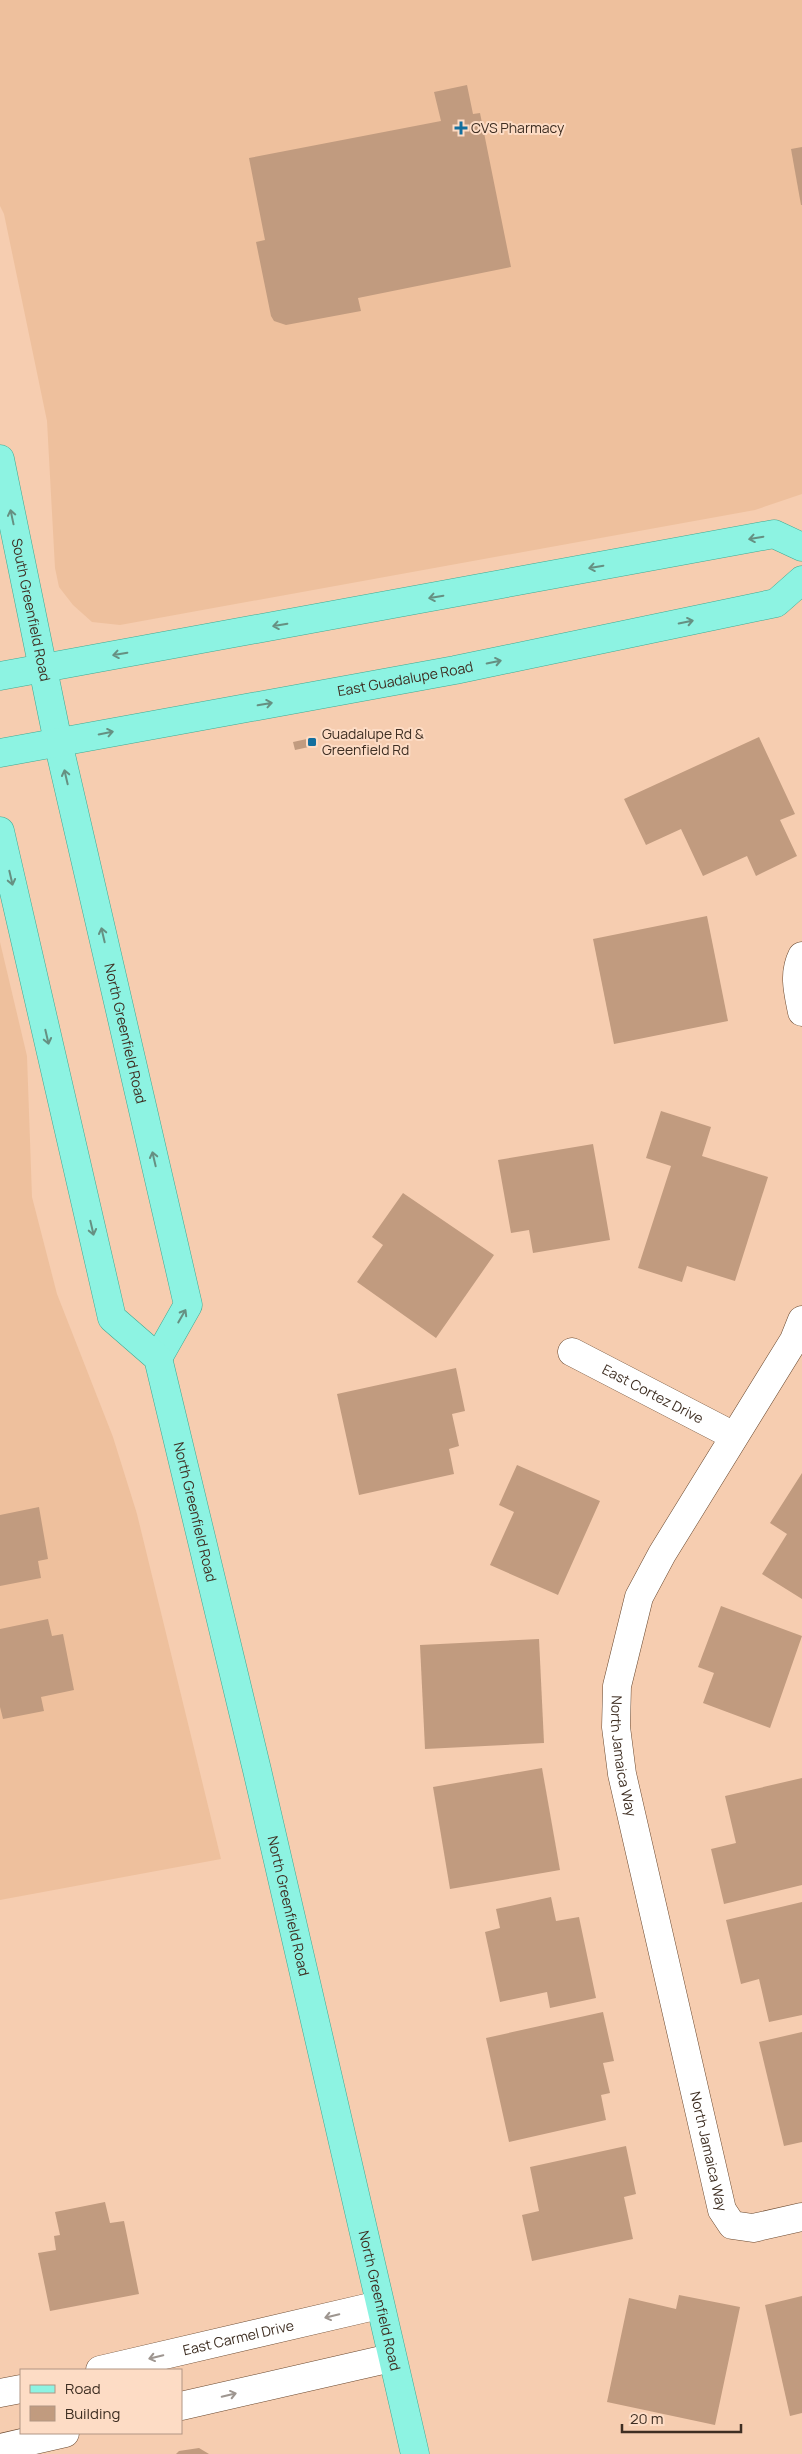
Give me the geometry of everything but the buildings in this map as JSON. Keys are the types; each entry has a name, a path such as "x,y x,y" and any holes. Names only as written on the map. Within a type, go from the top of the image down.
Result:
{"main road":[{"name":"South Greenfield Road","path":"0,459 49,701"},
{"path":"0,676 774,534 802,547"},
{"name":"East Guadalupe Road","path":"0,753 454,670 767,605 776,603 802,580"},
{"name":"North Greenfield Road","path":"49,701 188,1305 158,1358 259,1779 391,2358 415,2454"},
{"path":"0,831 112,1318 158,1358"}],"street":[{"path":"802,956 796,967 797,986 802,1012"},
{"name":"North Jamaica Way","path":"802,1320 794,1340 662,1554 639,1597 617,1686 616,1727 622,1774 722,2210 732,2225 753,2228 802,2217"},
{"name":"East Cortez Drive","path":"572,1352 734,1436"},
{"name":"East Carmel Drive","path":"104,2369 379,2305"},
{"path":"182,2406 391,2358"},
{"path":"0,2394 20,2388"},
{"path":"0,2448 61,2434"}],"shaded area":[{"path":"0,0 802,0 802,494 755,510 120,625 92,622 73,605 59,587 55,568 47,421 4,214 0,206"},
{"path":"0,942 27,1056 32,1197 57,1294 113,1437 137,1514 221,1859 0,1900"}],"place":[{"name":"CVS Pharmacy","path":"461,128"},
{"name":"Guadalupe Rd & Greenfield Rd","path":"312,742"}]}
